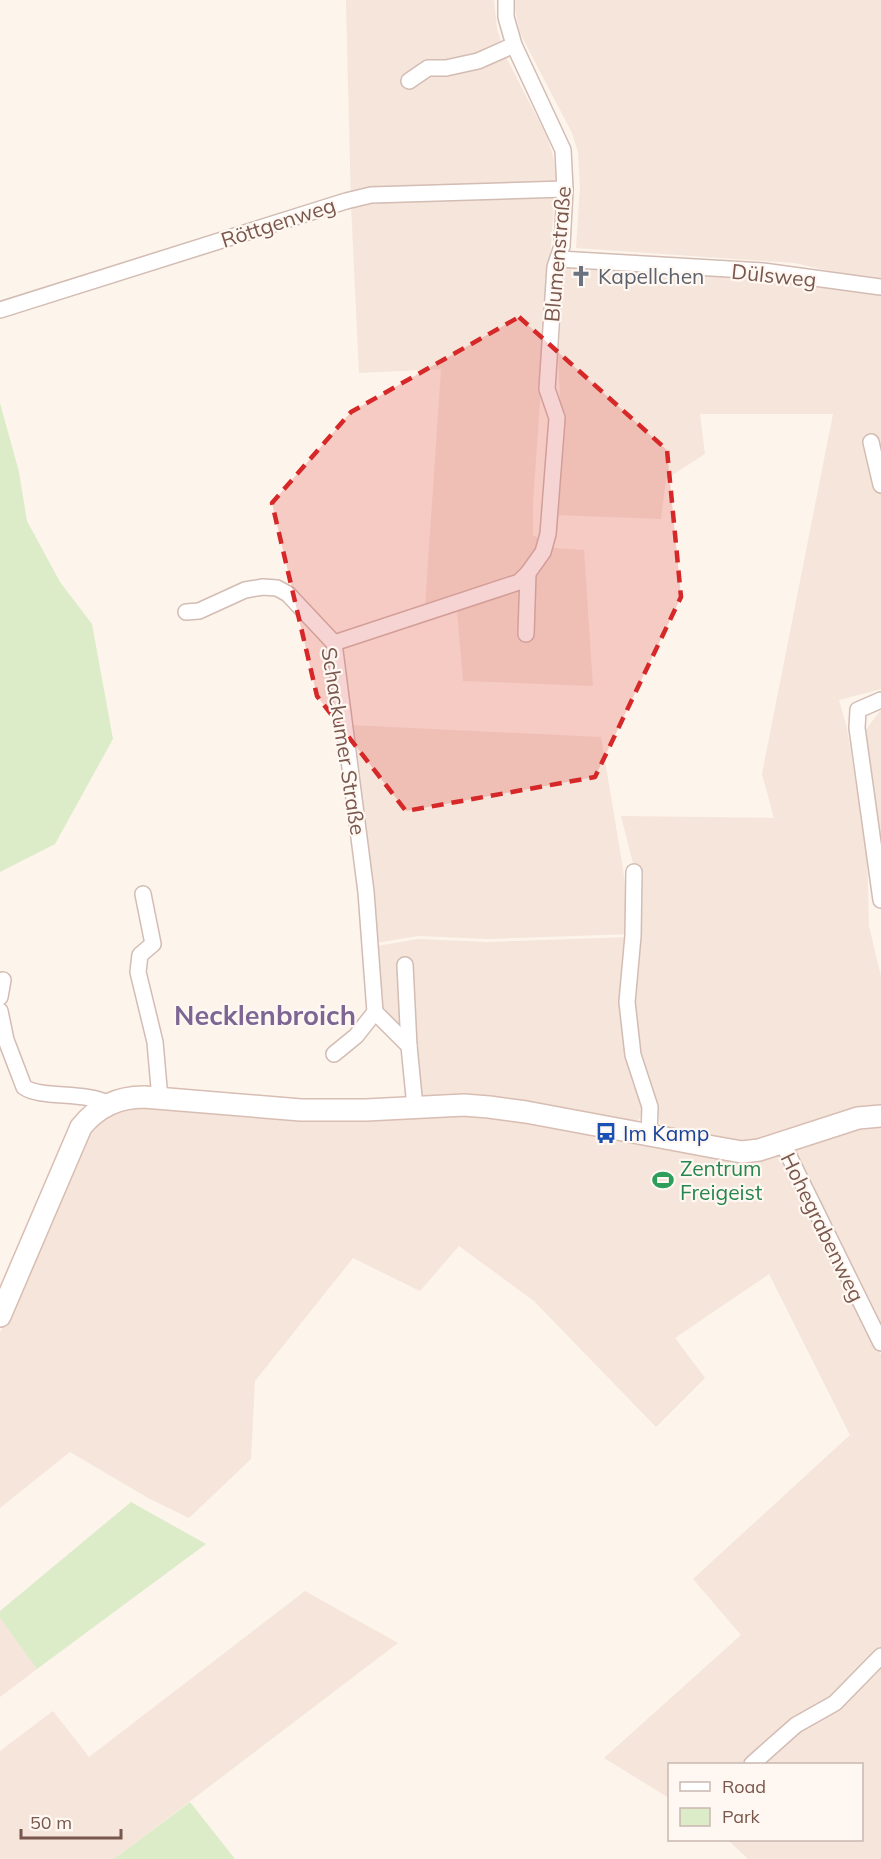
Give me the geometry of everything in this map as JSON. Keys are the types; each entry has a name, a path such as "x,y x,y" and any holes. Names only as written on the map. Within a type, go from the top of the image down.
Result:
{"main road":[{"path":"0,1316 77,1135 87,1120 109,1104 135,1097 241,1107 320,1110 464,1105 503,1108 742,1152 759,1150 858,1118 881,1116"}],"street":[{"name":"Blumenstraße","path":"334,643 519,582 543,552 548,534 557,418 547,389 555,267 562,246 565,189 563,150 514,45 506,17 506,0"},
{"path":"409,81 428,68 446,68 478,61 514,45"},
{"name":"Röttgenweg","path":"0,310 335,204 371,195 565,189"},
{"name":"Dülsweg","path":"559,259 763,271 881,287"},
{"path":"871,442 881,485"},
{"path":"526,634 528,573"},
{"name":"Schackumer Straße","path":"186,612 200,611 245,590 263,587 277,588 288,594 334,643 366,892 375,1012"},
{"path":"881,700 858,710 857,728 881,900"},
{"path":"634,872 633,936 627,1002 633,1056 650,1107 649,1136"},
{"path":"143,894 153,944 140,955 138,972 155,1042 160,1099"},
{"path":"405,965 415,1107"},
{"path":"0,997 3,980"},
{"path":"0,1011 6,1040 24,1087 34,1092 92,1097 109,1104"},
{"path":"334,1054 356,1036 375,1012 409,1046"},
{"name":"Hohegrabenweg","path":"782,1142 881,1343"},
{"path":"753,1763 796,1725 835,1703 881,1656"}],"highlighted area":[{"path":"519,317 667,450 681,597 595,777 406,811 317,696 272,503 351,412"}],"shaded area":[{"path":"346,0 494,0 497,29 507,59 547,137 556,175 533,502 533,535 555,548 584,550 593,686 463,681 456,599 425,607 441,369 359,373 351,204"},
{"path":"513,0 881,0 881,281 795,263 576,248 580,187 578,152 572,133 520,33"},
{"path":"565,265 762,279 881,293 881,689 839,700 847,728 867,856 869,926 881,977 881,1109 741,1145 663,1132 632,1029 635,871 621,816 774,818 762,774 833,414 700,414 705,454 666,479 661,519 556,515 561,419 558,359"},
{"path":"881,710 881,845 864,732"},
{"path":"350,725 601,737 623,869 631,934 488,939 418,936 376,943"},
{"path":"630,937 624,1003 643,1107 641,1117 630,1127 421,1101 416,1048 380,1010 377,946 418,939 487,942"},
{"path":"124,1106 480,1113 778,1153 881,1355 881,1654 833,1702 751,1763 668,1763 668,1797 604,1758 741,1635 693,1579 850,1435 769,1274 675,1338 705,1378 656,1427 534,1301 459,1246 420,1291 353,1258 255,1381 251,1459 189,1518 150,1499 70,1452 0,1508 0,1333 85,1137 94,1124"},
{"path":"875,1122 881,1123 881,1331 791,1151"},
{"path":"305,1591 398,1643 114,1859 0,1859 0,1751 53,1711 89,1757"},
{"path":"0,1618 37,1669 0,1697"},
{"path":"881,1658 881,1859 748,1859 729,1841 863,1841 863,1763 755,1763"}],"green space":[{"path":"0,403 19,472 27,521 60,582 92,624 113,739 55,844 0,872"},
{"path":"131,1502 206,1544 37,1669 0,1618 0,1611"},
{"path":"190,1802 235,1859 114,1859"}],"place":[{"name":"Kapellchen","path":"581,276"},
{"name":"Im Kamp","path":"606,1133"},
{"name":"Zentrum Freigeist","path":"663,1180"}],"district":[{"name":"Necklenbroich","path":"265,1015"}]}
